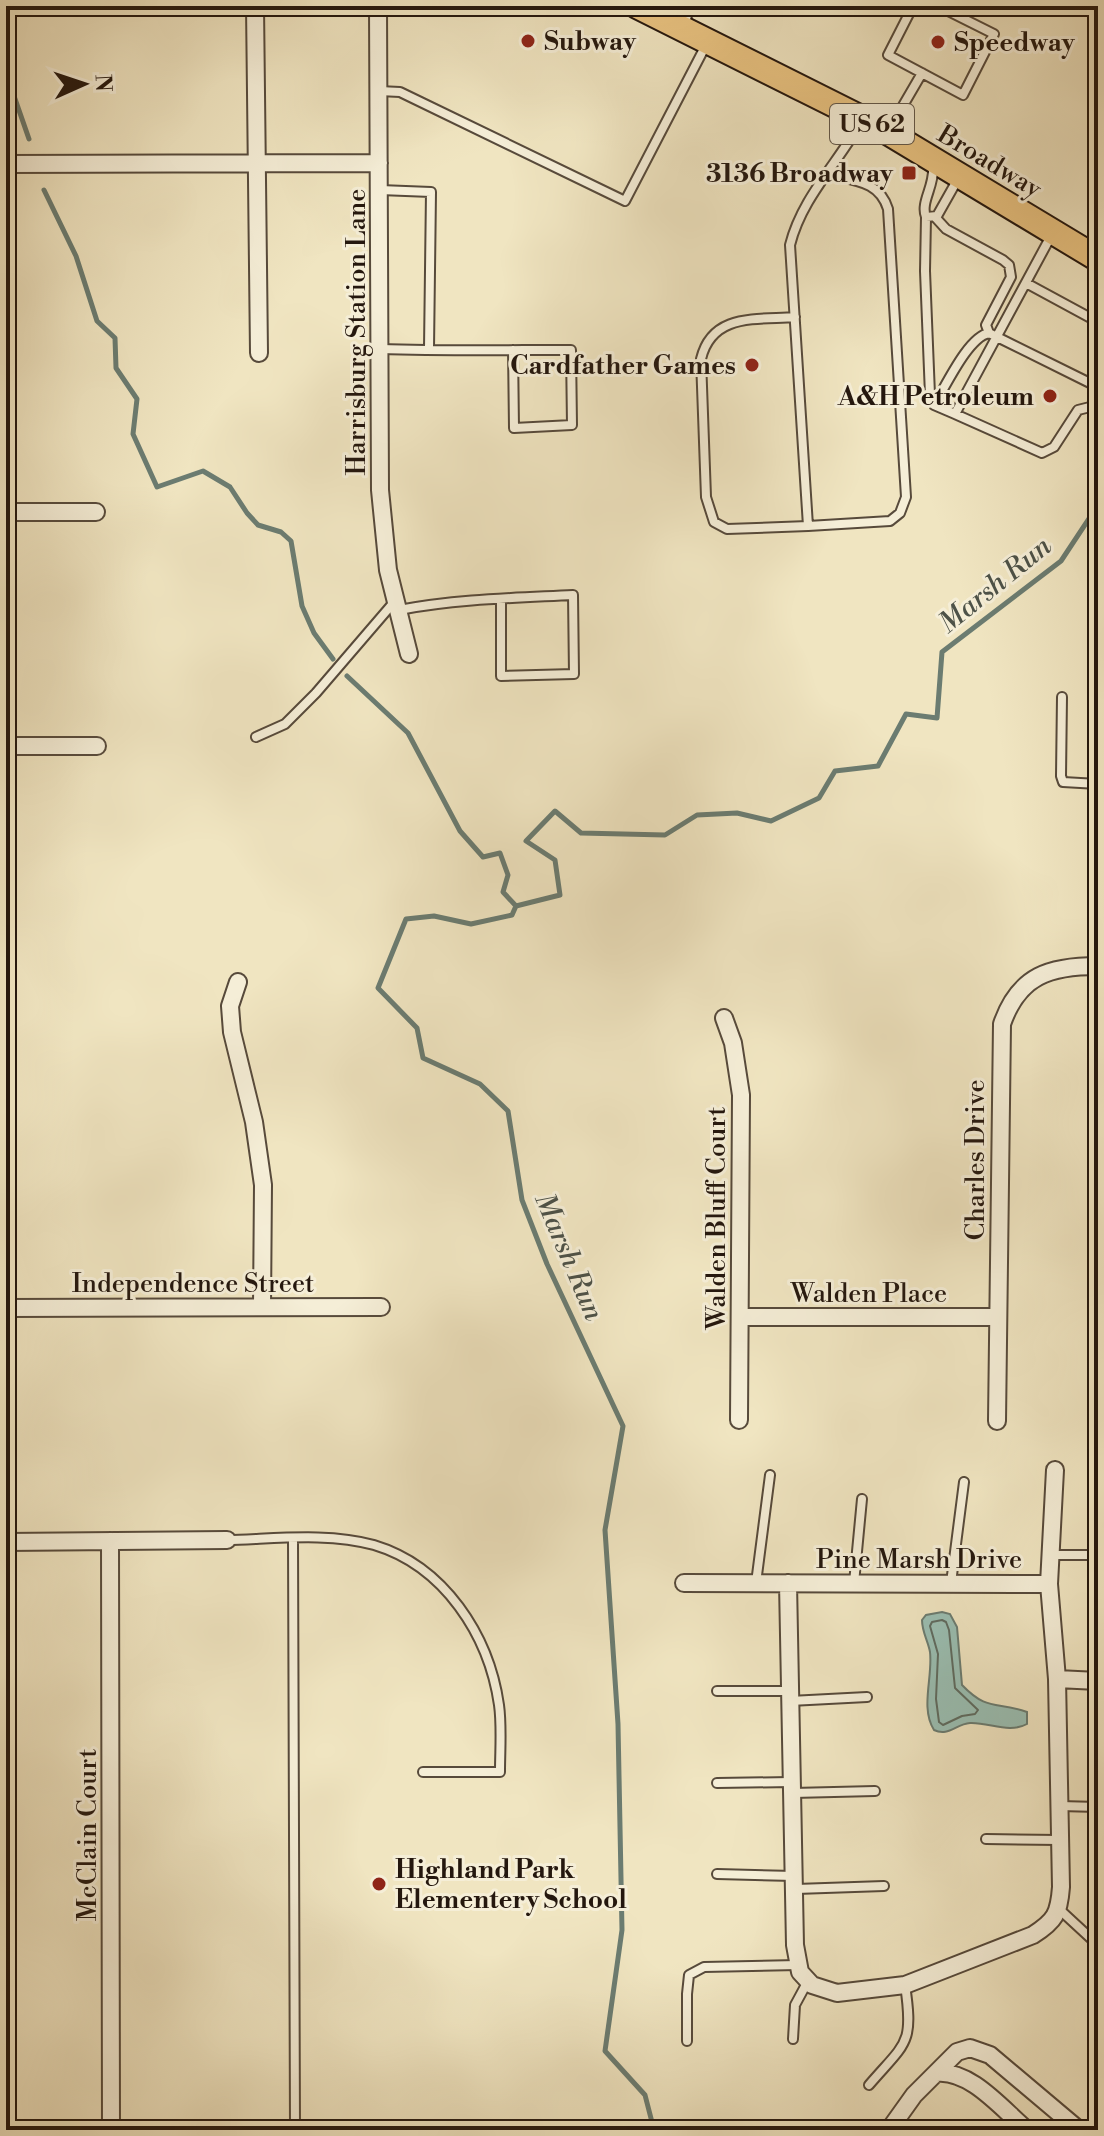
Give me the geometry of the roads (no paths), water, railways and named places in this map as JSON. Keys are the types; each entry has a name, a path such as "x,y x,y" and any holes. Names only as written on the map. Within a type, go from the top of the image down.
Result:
{"main road":[{"name":"Broadway","path":"637,6 682,16 709,41 887,132 1098,259"}],"street":[{"path":"255,6 259,353"},
{"name":"Harrisburg Station Lane","path":"378,6 382,522 388,570 409,654"},
{"path":"6,164 379,163"},
{"path":"6,512 96,512"},
{"path":"6,746 97,746"},
{"name":"Charles Drive","path":"997,1421 1002,1024 1020,990 1036,977 1056,969 1098,966"},
{"path":"238,982 230,1006 232,1032 254,1122 263,1185 262,1307"},
{"name":"Walden Bluff Court","path":"724,1018 733,1043 741,1095 739,1420"},
{"name":"Independence Street","path":"6,1308 381,1307"},
{"name":"Walden Place","path":"740,1317 998,1317"},
{"name":"Pine Marsh Drive","path":"1055,1470 1049,1584 1057,1679 1059,1909"},
{"path":"6,1542 227,1540"},
{"name":"McClain Court","path":"110,1541 111,2130"},
{"name":"Pine Marsh Drive","path":"684,1583 1049,1584"},
{"name":"Pine Marsh Drive","path":"788,1583 795,1945 798,1965"},
{"path":"1057,1679 1098,1681"},
{"path":"798,1965 808,1981 824,1991 837,1993 905,1985 1033,1935 1049,1925 1059,1909"},
{"path":"889,2130 914,2095 957,2052 970,2048 990,2055 1079,2130"},
{"path":"936,2073 949,2071 966,2077 1027,2130"}],"lane":[{"path":"913,6 888,55 963,95 994,34 938,6"},
{"path":"378,91 400,92 625,201 709,41"},
{"path":"887,132 922,73"},
{"path":"808,526 790,245 795,223 849,144 862,119"},
{"path":"930,158 934,178 923,206 931,217 1009,265 1011,277 986,325 994,335 1098,387"},
{"path":"795,317 728,323 714,332 704,345 701,359 706,497 714,522 727,529 890,521 900,513 906,497 888,209 883,193 871,186 827,174"},
{"path":"960,176 931,217 925,286 930,395 934,405 1042,453 1054,447 1078,410 1098,405"},
{"path":"380,190 431,192 429,349"},
{"path":"955,414 994,335 1054,232"},
{"path":"1026,283 1098,322"},
{"path":"934,405 971,345 980,335 994,335"},
{"path":"380,349 571,350 572,425 514,428 513,350"},
{"path":"256,737 285,724 397,605 446,601 573,595 574,674 501,676 501,599"},
{"path":"1062,697 1063,782 1098,784"},
{"path":"756,1583 770,1475"},
{"path":"951,1583 964,1482"},
{"path":"854,1583 862,1499"},
{"path":"293,1539 295,2130"},
{"path":"227,1540 337,1539 374,1545 415,1564 461,1606 486,1652 499,1706 500,1772 423,1772"},
{"path":"1051,1555 1098,1555"},
{"path":"717,1691 867,1697"},
{"path":"717,1783 875,1791"},
{"path":"1060,1806 1098,1807"},
{"path":"986,1839 1060,1840"},
{"path":"717,1874 796,1883 884,1886"},
{"path":"1059,1909 1098,1945"},
{"path":"687,2041 689,1975 704,1967 798,1965"},
{"path":"793,2039 795,2005 808,1981"},
{"path":"869,2085 907,2041 911,2022 905,1985"}],"water":[{"path":"950,1614 957,1627 962,1685 986,1703 1027,1712 1027,1724 1006,1728 970,1723 944,1732 934,1730 927,1702 930,1652 922,1620 926,1615"}],"waterway":[{"path":"6,73 29,139"},
{"path":"44,190 76,256 97,321 115,338 116,368 137,399 133,434 157,487 203,471 230,487 258,525 281,532 291,541 302,606 314,633 333,659"},
{"name":"Marsh Run","path":"654,2130 645,2095 605,2051 622,1930 618,1724 605,1530 623,1426 547,1264 522,1200 508,1111 480,1084 423,1058 417,1028 378,988 406,919 434,916 471,924 512,915 516,906 560,895 555,860 526,841 555,811 581,833 665,835 697,815 737,813 771,821 819,798 835,771 878,766 906,714 937,718 942,652 1061,561 1098,505"},
{"path":"347,676 408,733 460,831 483,857 500,853 508,875 503,892 516,906"}],"place":[{"name":"Subway","path":"528,41"},
{"name":"Speedway","path":"938,42"},
{"name":"3136 Broadway","path":"909,173"},
{"name":"Cardfather Games","path":"752,365"},
{"name":"A&H Petroleum","path":"1050,396"},
{"name":"Highland Park Elementery School","path":"379,1884"}]}
